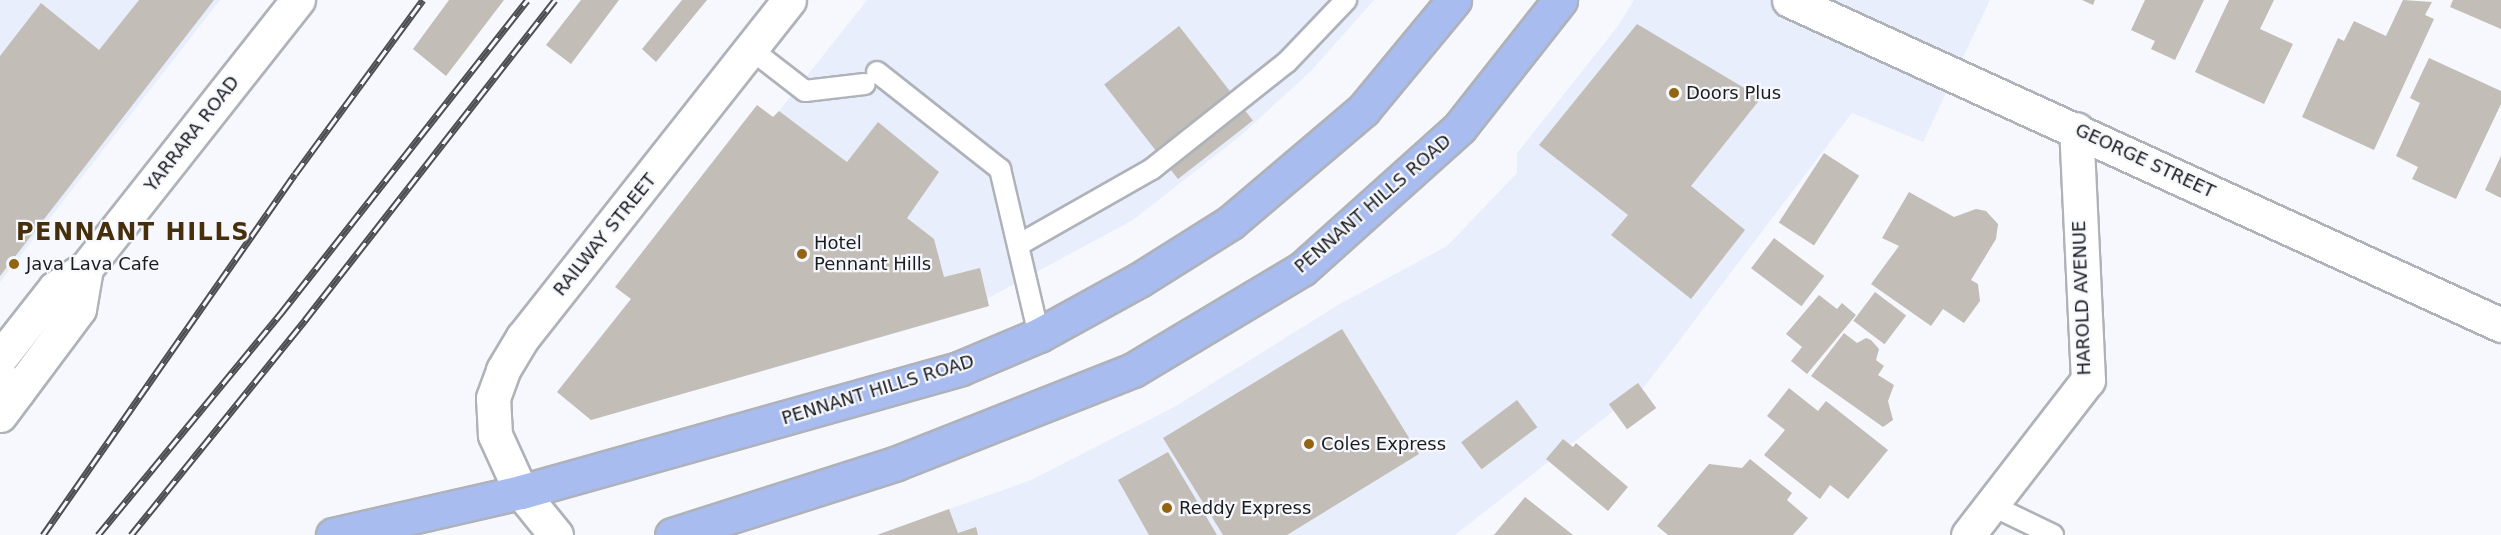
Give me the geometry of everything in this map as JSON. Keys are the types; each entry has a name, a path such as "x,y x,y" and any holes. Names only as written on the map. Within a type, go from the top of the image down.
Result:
{"highway":[{"name":"PENNANT HILLS ROAD","path":"333,535 521,492 961,368 1039,334 1139,279 1231,222 1362,110 1454,0"},
{"name":"PENNANT HILLS ROAD","path":"672,535 897,463 1133,370 1302,269 1460,127 1560,0"}],"street":[{"name":"YARRARA ROAD","path":"0,358 55,288 86,268 298,0"},
{"name":"RAILWAY STREET","path":"556,535 521,492 495,435 491,411 496,387 512,352 752,50 789,0"},
{"name":"GEORGE STREET","path":"1789,0 2076,129 2501,325"},
{"name":"HAROLD AVENUE","path":"1968,535 2088,380 2076,129"},
{"name":"YARRARA ROAD","path":"6,394 79,309 86,268"}],"lane":[{"path":"1020,244 1152,169 1287,62 1346,0"},
{"path":"752,50 805,91 871,78 1000,169 1020,244 1039,334"},
{"path":"1991,505 2053,535"}],"shaded area":[{"path":"0,0 220,0 0,282"},
{"path":"867,0 1374,0 1311,71 1240,136 1133,220 955,316 591,420 557,392"},
{"path":"1634,0 1990,0 1923,142 1852,113 1644,387 1455,535 877,535 1031,480 1176,406 1338,305 1447,246 1517,173 1517,153 1618,26"}],"building":[{"path":"139,0 214,0 0,276 0,56 41,3 99,50"},
{"path":"449,0 504,0 446,76 413,49"},
{"path":"581,0 619,0 571,64 546,45"},
{"path":"682,0 707,0 656,62 642,49"},
{"path":"2082,0 2095,0 2093,5"},
{"path":"2145,0 2204,0 2175,60 2151,49 2155,41 2131,30"},
{"path":"2229,0 2274,0 2260,29 2293,44 2264,104 2195,72"},
{"path":"2403,0 2432,2 2425,15 2434,19 2374,150 2302,117 2338,38 2344,41 2354,21 2386,36"},
{"path":"2453,0 2501,0 2501,29 2450,7"},
{"path":"1637,24 1761,98 1691,186 1745,230 1691,299 1611,235 1628,215 1539,145"},
{"path":"1179,26 1253,121 1178,179 1104,84"},
{"path":"2429,58 2501,91 2501,104 2456,199 2412,179 2418,167 2396,156 2420,103 2410,98"},
{"name":"Hotel Pennant Hills","path":"757,105 773,117 779,111 847,162 878,122 939,172 907,218 934,239 944,277 980,268 989,306 591,420 557,392 631,299 615,287"},
{"path":"1824,153 1859,176 1814,245 1779,223"},
{"path":"2501,156 2501,198 2485,190"},
{"path":"1909,192 1954,217 1976,209 1986,211 1998,224 1996,239 1971,280 1978,284 1980,301 1964,323 1943,309 1931,326 1871,284 1899,246 1882,238"},
{"path":"1774,238 1824,276 1801,306 1751,268"},
{"path":"1875,292 1906,315 1884,344 1853,321"},
{"path":"1819,295 1837,309 1842,303 1856,315 1807,374 1791,361 1802,347 1786,334"},
{"path":"1342,329 1419,454 1287,535 1223,535 1163,438"},
{"path":"1844,333 1857,343 1866,338 1871,340 1879,349 1876,360 1884,366 1878,375 1894,385 1888,401 1893,420 1883,427 1811,376"},
{"path":"1638,383 1656,408 1627,429 1609,404"},
{"path":"1789,388 1818,411 1826,401 1888,450 1848,499 1830,485 1820,499 1764,455 1785,430 1767,416"},
{"path":"1517,400 1537,427 1482,469 1461,442"},
{"path":"1563,439 1573,447 1576,443 1628,487 1608,511 1546,459"},
{"name":"Reddy Express","path":"1168,452 1217,535 1149,535 1118,480"},
{"path":"1750,459 1792,493 1787,500 1808,518 1793,535 1668,535 1657,526 1709,464 1742,468"},
{"path":"1525,497 1573,535 1494,535"},
{"path":"949,509 958,533 976,527 978,535 877,535"}],"railway":[{"path":"43,535 295,174 423,0"},
{"path":"98,535 281,313 527,0"},
{"path":"131,535 305,320 555,0"}],"place":[{"name":"Doors Plus","path":"1674,93"},
{"name":"Hotel Pennant Hills","path":"802,254"},
{"name":"Java Lava Cafe","path":"14,264"},
{"name":"Coles Express","path":"1309,444"},
{"name":"Reddy Express","path":"1167,508"}],"district":[{"name":"PENNANT HILLS","path":"133,233"}]}
